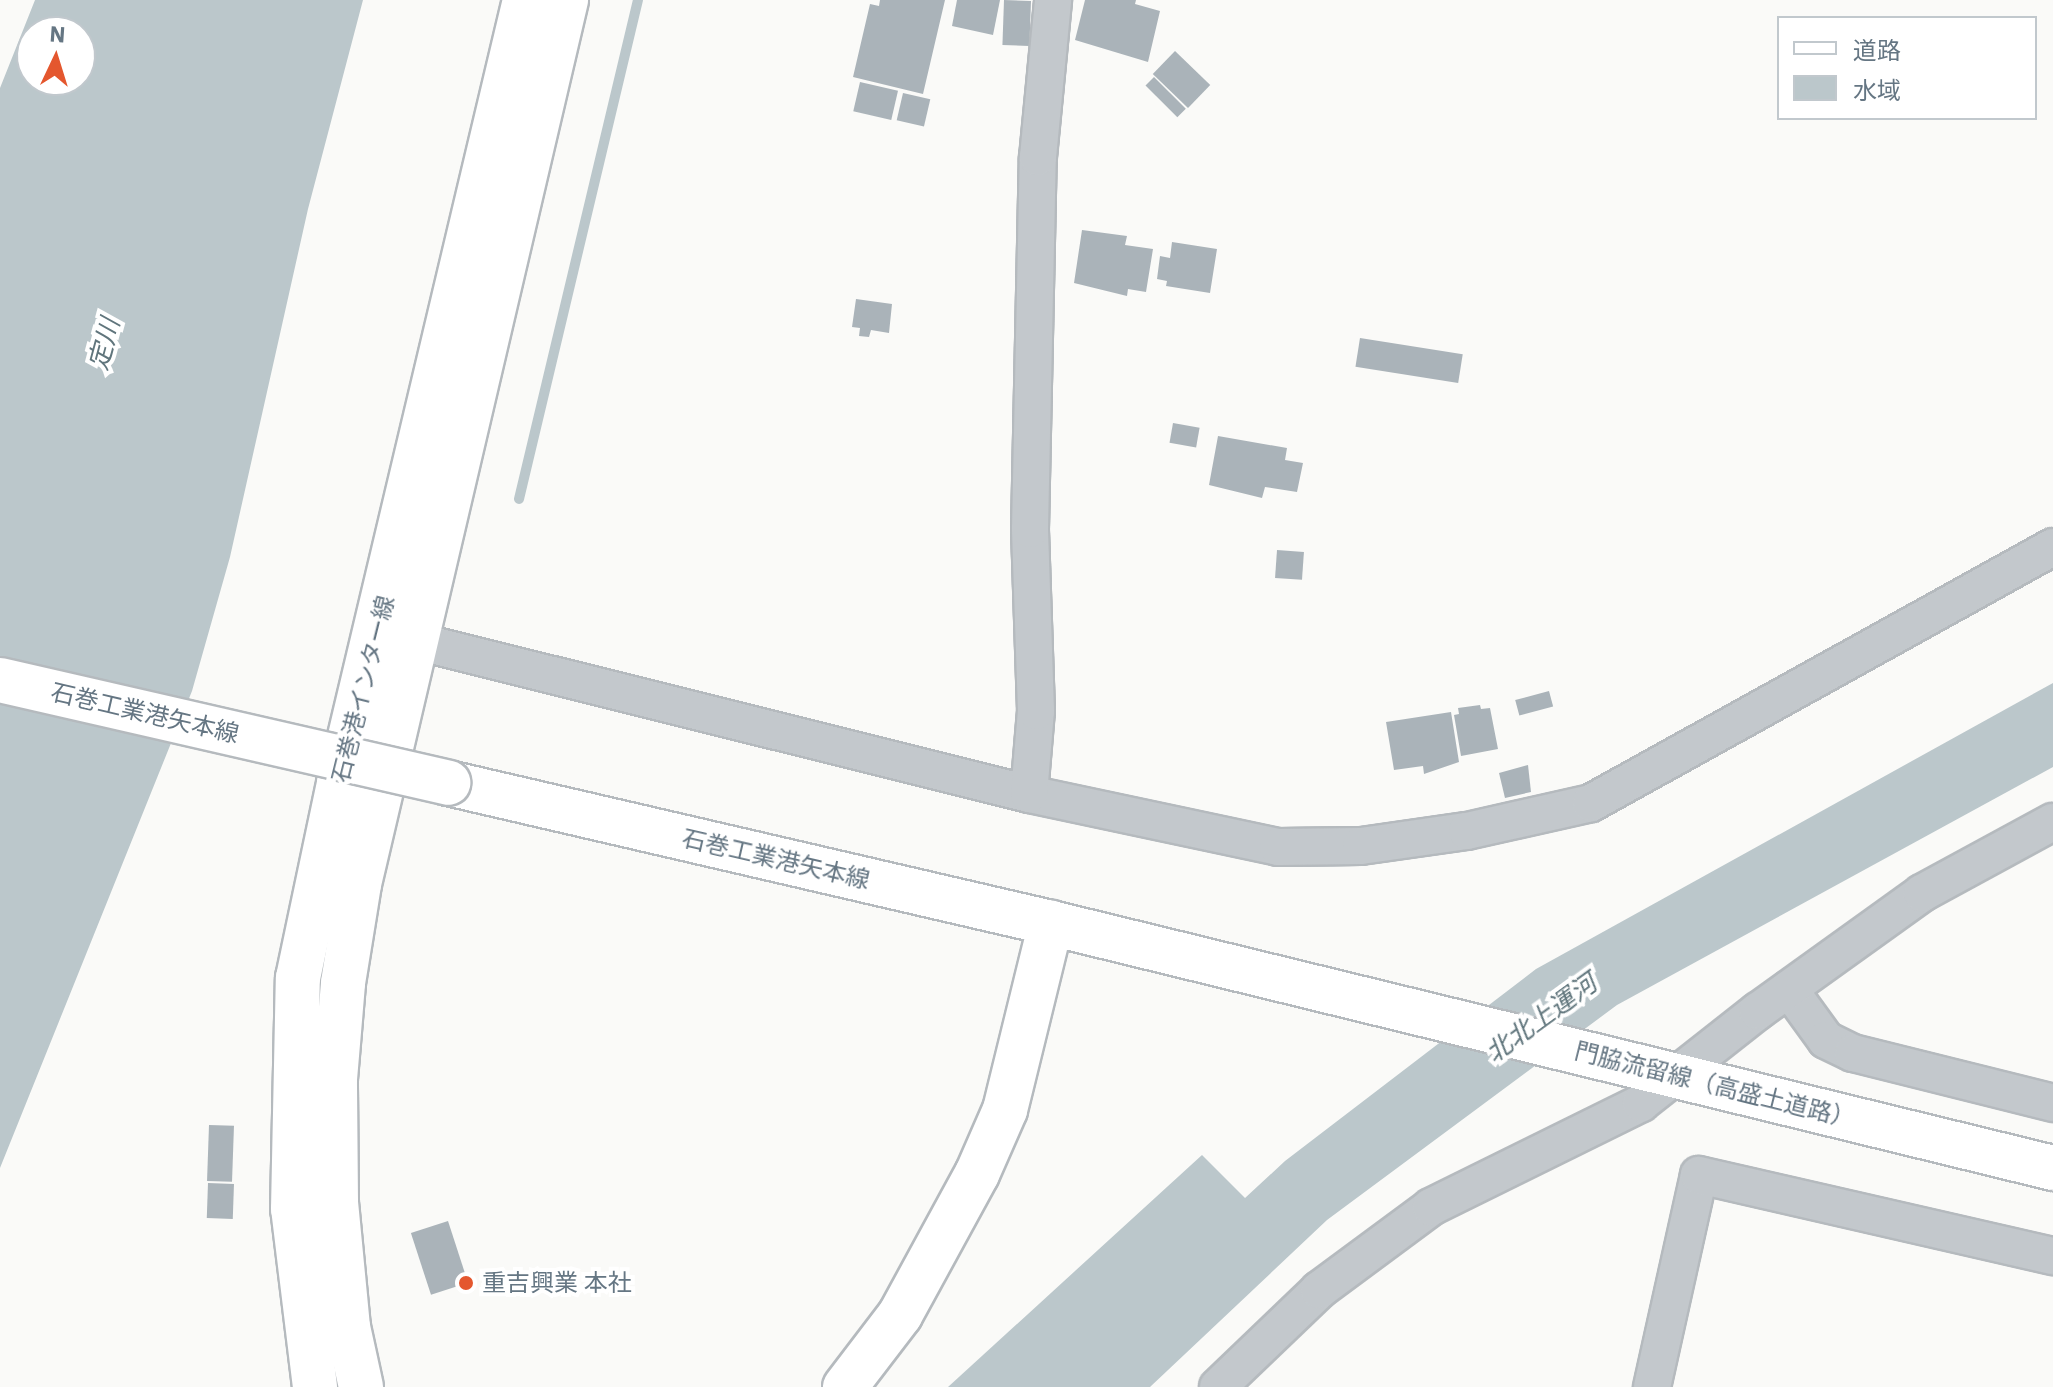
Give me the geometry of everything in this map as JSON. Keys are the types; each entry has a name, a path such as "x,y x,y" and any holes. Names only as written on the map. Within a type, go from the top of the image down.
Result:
{"main road":[{"name":"石巻港インター線","path":"315,1387 293,1209 298,978 319,866 525,0"},
{"name":"石巻港インター線","path":"361,1387 348,1327 336,1202 335,1079 359,884 566,0"},
{"name":"石巻工業港矢本線","path":"0,680 1051,923"},
{"name":"門脇流留線（高盛土道路）","path":"1051,923 2053,1168"},
{"path":"845,1387 900,1315 977,1174 1013,1084 1051,923"}],"street":[{"path":"1029,794 1036,711 1030,529 1038,157 1053,0"},
{"path":"416,641 1029,794 1278,847 1361,846 1452,833 1591,803 2053,547"},
{"path":"1218,1387 1319,1290 1431,1207 1641,1103 1789,989 1922,893 2053,822"},
{"path":"1789,989 1826,1040 1853,1053 2053,1103"},
{"path":"1652,1387 1699,1175 2053,1256"}],"water":[{"name":"定川","path":"35,0 363,0 308,209 230,557 192,691 0,1168 0,88 16,48 16,96 96,96 96,16 29,16"},
{"name":"北北上運河","path":"2053,683 2053,767 1617,1005 1327,1220 1150,1387 948,1387 1202,1155 1245,1198 1285,1161 1536,969"}],"building":[{"path":"880,0 945,0 923,94 853,77 870,4 879,6"},
{"path":"957,0 1000,0 993,35 952,26"},
{"path":"1004,0 1031,1 1029,46 1002,45"},
{"path":"1085,0 1136,0 1135,4 1160,11 1148,62 1075,40"},
{"path":"1175,51 1210,85 1188,108 1153,74"},
{"path":"1154,77 1186,109 1177,117 1146,85"},
{"path":"860,82 898,91 891,120 853,111"},
{"path":"903,93 930,99 924,127 897,120"},
{"path":"1082,230 1127,236 1125,245 1153,249 1146,292 1128,289 1127,296 1074,283"},
{"path":"1172,242 1217,249 1210,293 1166,286 1167,281 1157,279 1160,256 1170,258"},
{"path":"856,299 892,304 889,333 871,330 869,337 859,336 860,328 852,327"},
{"path":"1360,338 1463,354 1458,383 1355,367"},
{"path":"1173,423 1200,428 1196,447 1170,443"},
{"path":"1218,436 1287,448 1285,460 1303,463 1297,492 1265,487 1262,498 1209,485"},
{"path":"1277,550 1304,552 1302,580 1275,578"},
{"path":"1549,691 1553,706 1519,716 1515,700"},
{"path":"1480,705 1481,709 1490,708 1498,749 1461,756 1454,715 1459,714 1458,708"},
{"path":"1451,712 1459,762 1424,774 1423,766 1394,770 1386,722"},
{"path":"1528,765 1531,792 1505,798 1499,773"},
{"path":"209,1125 234,1126 232,1182 207,1181"},
{"path":"208,1183 234,1184 233,1219 207,1218"},
{"path":"448,1221 468,1283 431,1295 411,1233"}],"waterway":[{"path":"519,499 638,0"}],"place":[{"name":"重吉興業 本社","path":"466,1283"}]}
